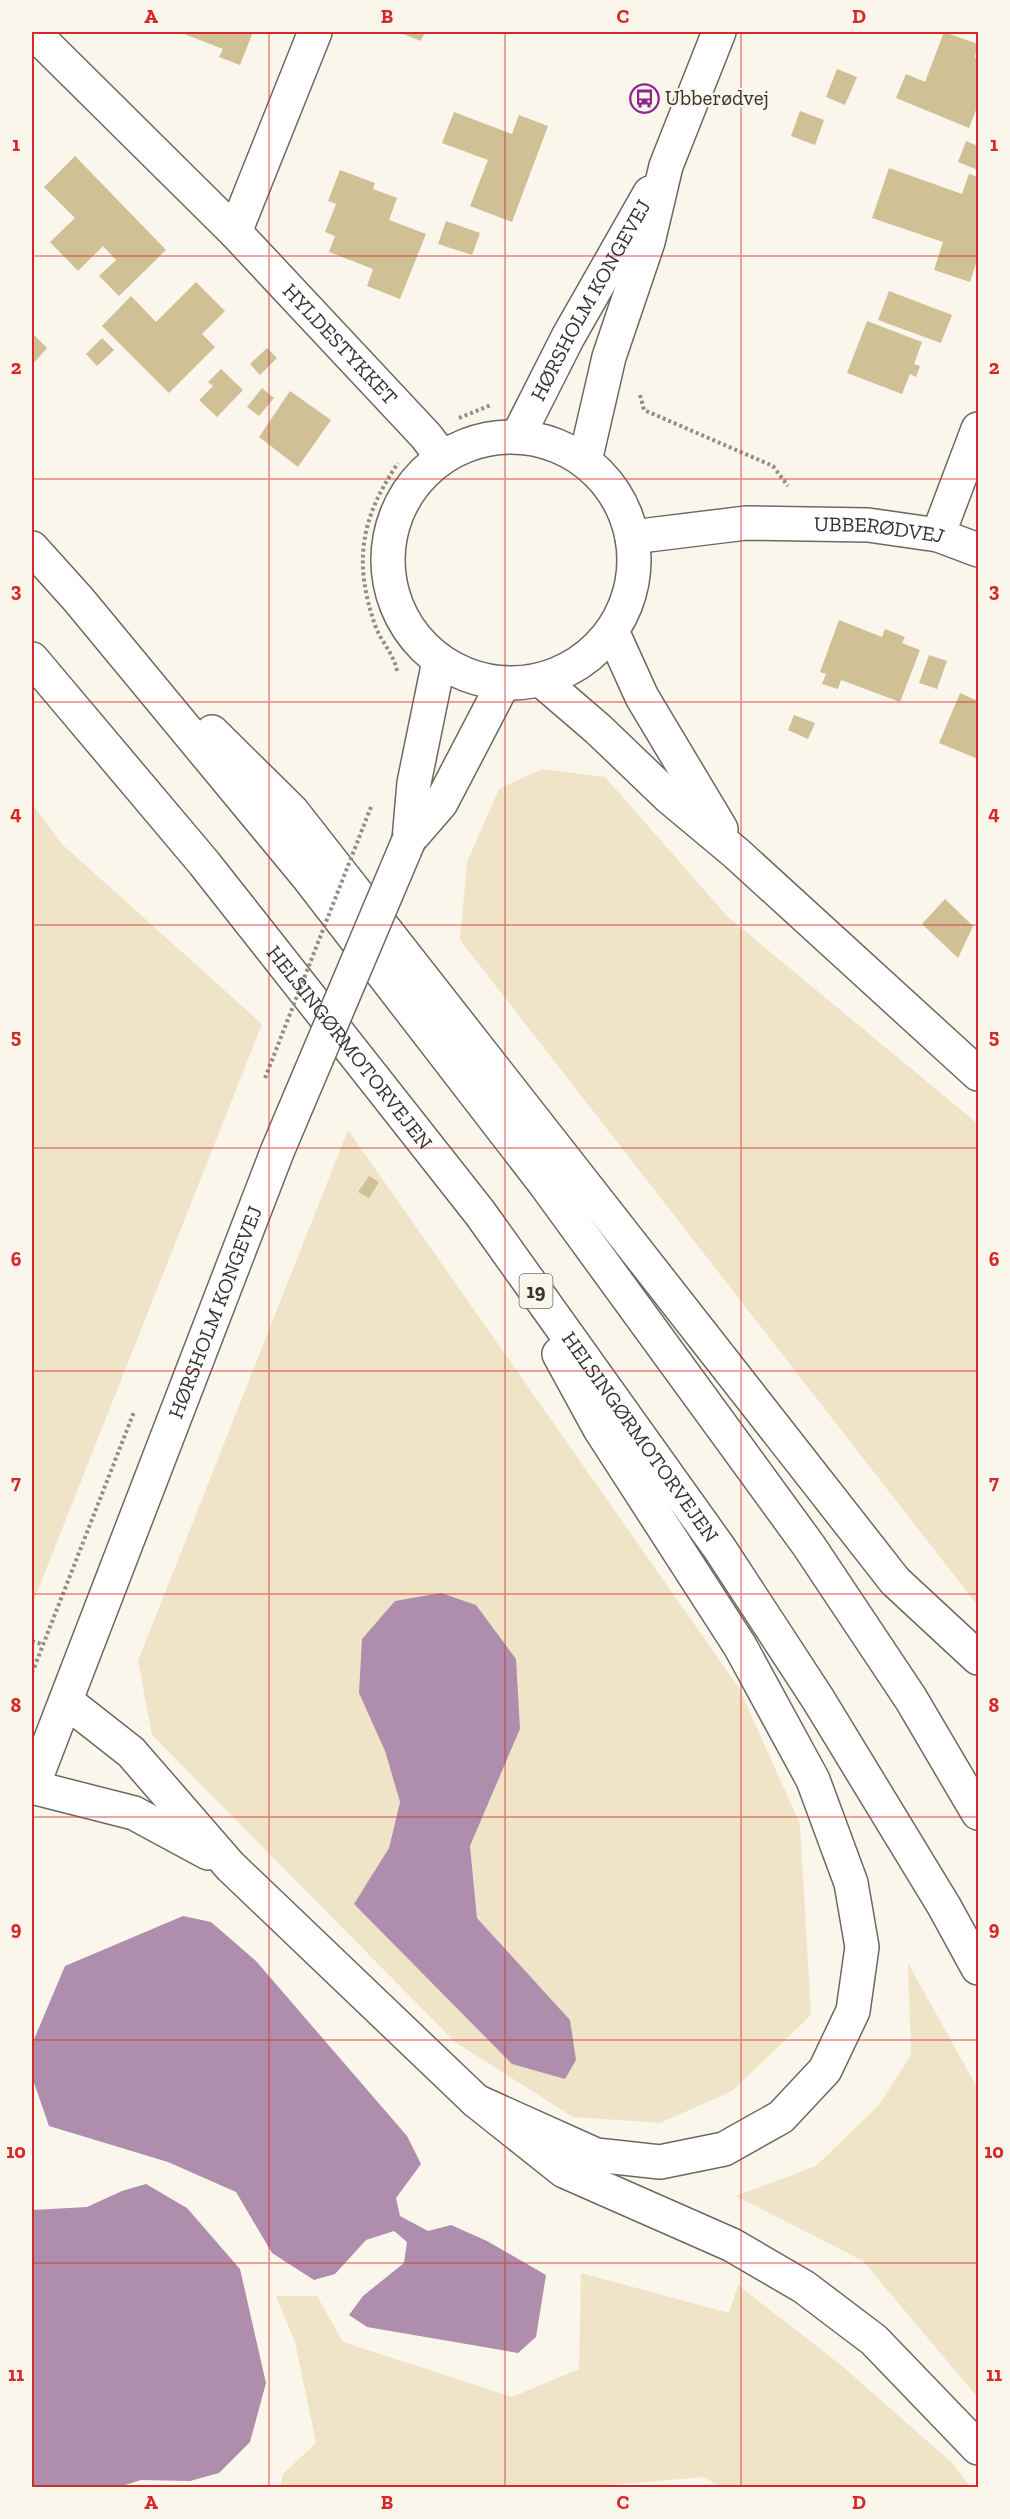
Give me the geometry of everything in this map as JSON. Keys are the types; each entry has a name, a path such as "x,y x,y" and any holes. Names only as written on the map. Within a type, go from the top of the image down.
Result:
{"main road":[{"name":"HYLDESTYKKET","path":"33,32 235,232 434,446"},
{"path":"235,232 315,32"},
{"name":"HØRSHOLM KONGEVEJ","path":"518,436 568,337 666,166 719,32"},
{"name":"HØRSHOLM KONGEVEJ","path":"585,461 609,357 648,242 666,166"},
{"path":"938,535 978,429"},
{"path":"518,436 542,440 565,448 585,461 607,483 623,508 632,537 635,561 632,586 624,609 612,631 593,653 568,670 541,680 503,684 470,677 439,661 414,638 396,609 387,576 388,542 398,508 434,446 518,436"},
{"name":"UBBERØDVEJ","path":"632,537 746,523 868,525 938,535 978,550"},
{"path":"32,548 78,599 308,877 545,1184 809,1546 911,1699 978,1813"},
{"path":"78,599 292,811 895,1581 978,1658"},
{"path":"612,631 642,697 736,854"},
{"name":"HELSINGØRMOTORVEJEN","path":"32,659 204,863 480,1213 720,1549 812,1689 944,1906 978,1968"},
{"name":"HØRSHOLM KONGEVEJ","path":"410,840 414,783 439,661"},
{"path":"541,680 978,1074"},
{"name":"HØRSHOLM KONGEVEJ","path":"32,1787 277,1152 410,840 441,803 503,684"},
{"path":"476,2101 596,2155 660,2162 724,2149 781,2117 825,2070 853,2011 862,1947 851,1883 813,1780 740,1646 600,1429 480,1213"},
{"path":"66,1701 131,1752 230,1866 476,2101 564,2171 732,2245 804,2287 874,2340 978,2448"},
{"path":"32,1787 134,1813 230,1866"}],"path":[{"path":"609,357 639,391 644,410 773,466 791,489 800,523"},
{"path":"399,677 395,659 376,629 366,595 362,559 367,523 380,490 400,460 434,446 468,414 496,404"},
{"path":"263,1082 375,797"},
{"path":"32,1641 42,1644"}],"shaded area":[{"path":"542,769 605,777 728,917 978,1124 978,1606 460,940 467,862 499,789"},
{"path":"32,804 63,845 262,1024 32,1605"},
{"path":"348,1130 739,1688 800,1824 811,2015 732,2091 660,2123 573,2117 455,2042 152,1735 138,1661","holes":["520,1730 470,1846 477,1918 570,2020 354,1905 389,1848 400,1802 385,1752"]},
{"path":"441,1593 476,1605 516,1659 520,1729 470,1846 477,1918 570,2020 576,2060 565,2079 512,2064 354,1904 389,1848 400,1802 385,1751 359,1693 362,1639 395,1601"},
{"path":"183,1916 211,1922 256,1961 407,2136 421,2164 396,2198 400,2216 428,2231 451,2225 487,2241 546,2275 536,2337 518,2353 367,2327 349,2315 363,2296 404,2263 407,2242 394,2231 366,2240 335,2274 314,2280 272,2253 236,2192 168,2162 49,2126 32,2077 32,2044 65,1966"},
{"path":"908,1963 978,2089 978,2398 863,2261 736,2196 816,2166 879,2105 911,2055"},
{"path":"146,2184 187,2208 240,2269 266,2383 250,2442 219,2473 190,2481 141,2480 116,2488 32,2487 32,2210 87,2207 122,2191"},
{"path":"581,2273 729,2313 738,2285 841,2365 952,2463 971,2487 723,2488 704,2477 576,2488 280,2487 283,2474 316,2443 295,2342 276,2296 317,2296 343,2342 512,2397 579,2369"}],"building":[{"path":"179,32 253,32 240,65 219,57 223,49"},
{"path":"398,32 425,32 421,41"},
{"path":"944,32 978,44 975,57 978,59 978,105 969,128 896,98 906,74 925,82"},
{"path":"837,69 857,77 845,105 826,97"},
{"path":"800,111 824,120 815,145 791,136"},
{"path":"454,112 512,134 519,115 548,126 512,222 470,206 488,160 442,143"},
{"path":"966,141 978,146 978,170 958,162"},
{"path":"75,156 166,250 119,296 99,276 116,260 103,246 78,271 50,242 75,218 44,187"},
{"path":"889,168 962,194 969,174 978,177 978,257 970,282 934,270 943,242 872,218"},
{"path":"340,170 375,183 373,189 397,198 389,220 426,234 400,299 367,286 373,269 329,252 335,236 325,232 336,204 328,201"},
{"path":"446,221 480,233 472,255 438,244"},
{"path":"196,282 225,311 202,334 215,347 169,393 102,326 131,296 156,322"},
{"path":"889,291 952,315 941,343 878,320"},
{"path":"867,321 922,342 914,364 920,366 916,377 910,374 902,394 847,373"},
{"path":"34,335 47,348 32,365 32,337"},
{"path":"102,338 114,350 97,366 86,354"},
{"path":"267,348 277,358 260,375 250,364"},
{"path":"221,369 243,390 217,417 199,400 213,386 208,382"},
{"path":"262,388 274,398 259,416 247,407"},
{"path":"290,391 331,420 298,467 259,437"},
{"path":"839,620 882,637 885,629 905,637 902,643 920,650 900,702 841,680 838,689 822,684 826,674 820,672"},
{"path":"929,655 947,661 937,689 919,683"},
{"path":"960,693 978,701 978,759 939,743"},
{"path":"794,715 815,723 808,739 788,730"},
{"path":"945,899 973,926 958,958 922,924"},
{"path":"369,1176 379,1182 369,1198 358,1192"}],"place":[{"name":"Ubberødvej","path":"644,98"}]}
